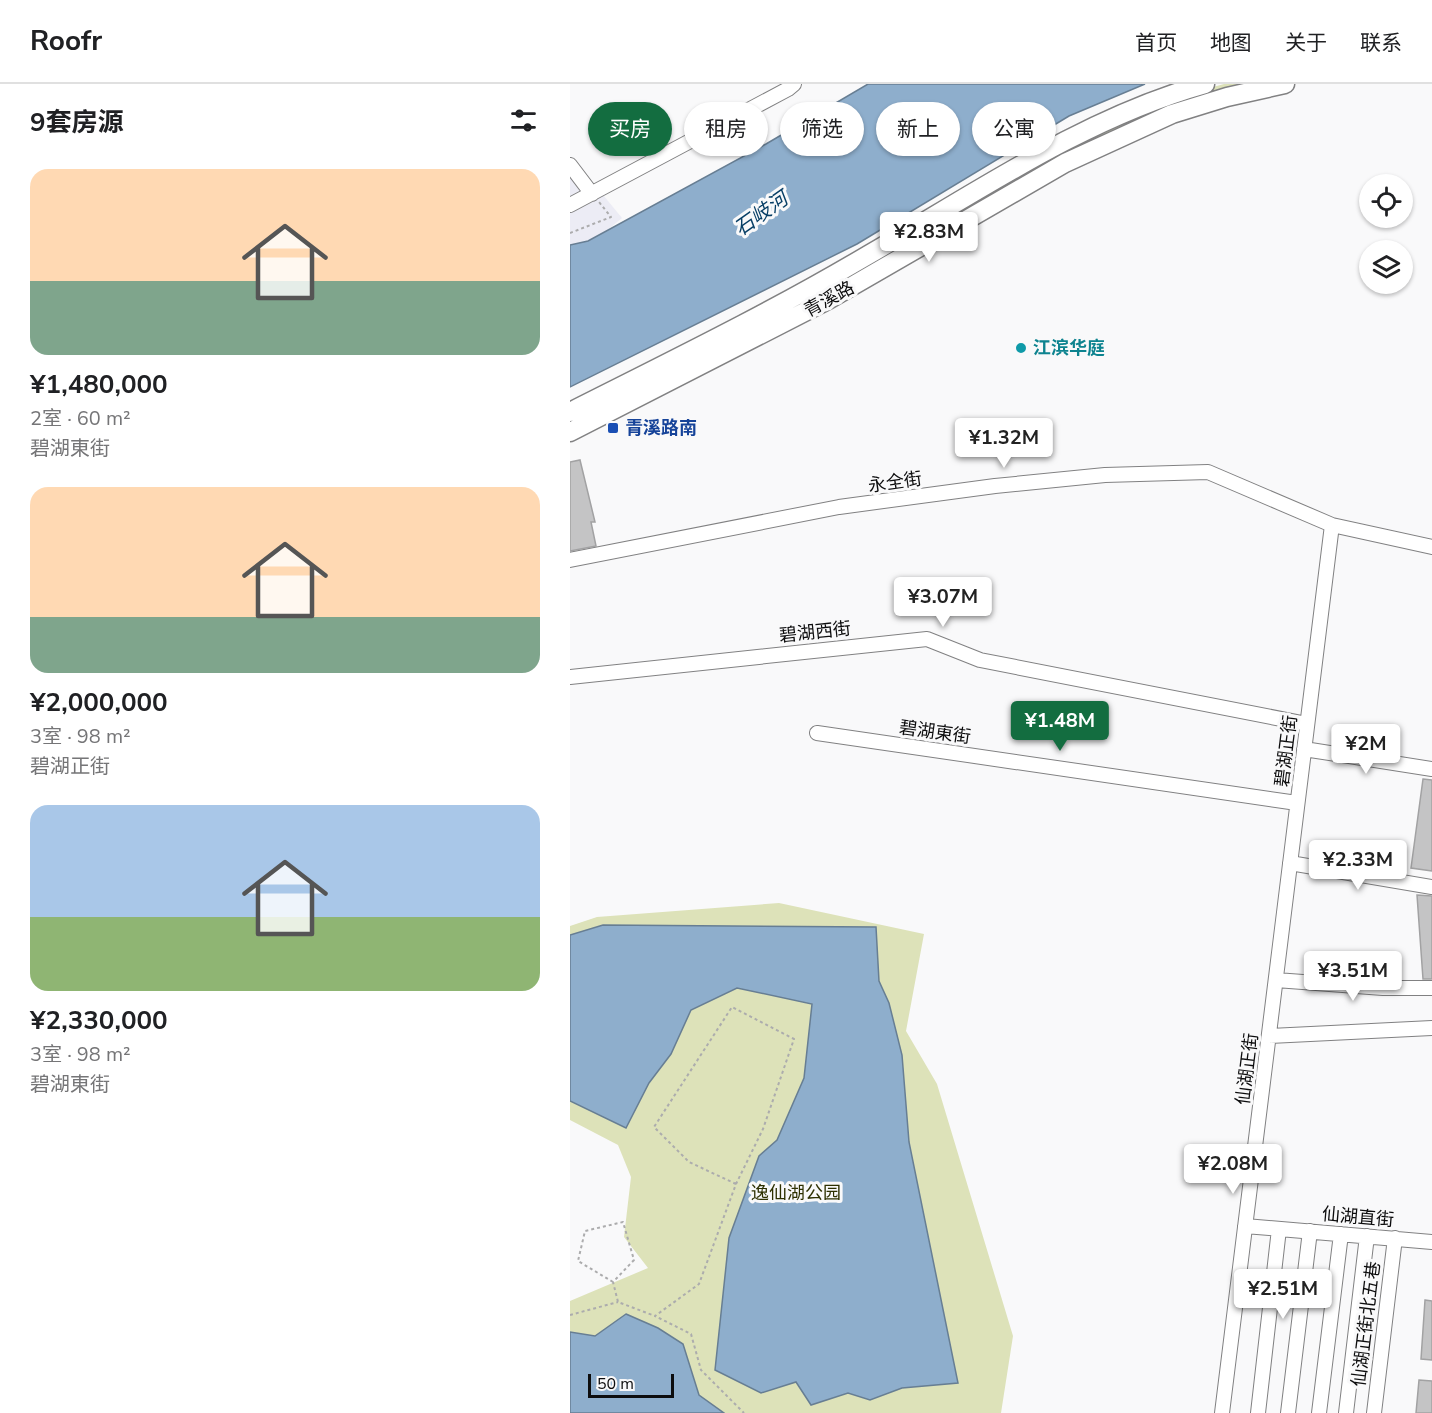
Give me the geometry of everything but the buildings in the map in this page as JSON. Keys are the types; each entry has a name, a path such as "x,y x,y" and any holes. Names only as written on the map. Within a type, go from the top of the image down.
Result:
{"main road":[{"name":"青溪路","path":"576,419 828,279 1045,151 1093,126 1205,84"},
{"name":"青溪路","path":"576,419 828,300 1086,153 1172,114 1227,97 1285,84"}],"street":[{"path":"570,204 794,84"},
{"path":"570,165 592,194"},
{"name":"永全街","path":"570,560 839,507 995,486 1105,475 1208,472 1332,525 1432,547"},
{"name":"碧湖正街","path":"1276,980 1332,525"},
{"name":"碧湖西街","path":"570,677 927,639 980,660 1307,724"},
{"name":"碧湖東街","path":"817,733 1298,803"},
{"path":"1304,749 1432,769"},
{"path":"1290,863 1432,887"},
{"path":"1276,980 1383,988 1432,988"},
{"name":"仙湖正街","path":"1222,1413 1276,980"},
{"path":"1269,1036 1432,1028"},
{"name":"仙湖直街","path":"1245,1226 1432,1242"},
{"path":"1258,1413 1279,1229"},
{"path":"1288,1413 1310,1232"},
{"path":"1319,1413 1341,1234"},
{"path":"1346,1413 1367,1236"},
{"name":"仙湖正街北五巷","path":"1374,1413 1395,1238"}],"path":[{"path":"570,233 611,217 592,194"},
{"path":"655,1316 699,1284 736,1184 763,1129 794,1039 732,1006 654,1127 688,1162 736,1184"},
{"path":"613,1282 634,1260 622,1222 585,1231 578,1261 613,1282 618,1302"},
{"path":"570,1315 618,1302 655,1316 691,1334 701,1370 744,1413"}],"shaded area":[{"path":"580,167 622,218 588,246 570,250 570,174"}],"green space":[{"path":"1224,84 1250,84 1046,165 1042,163 1043,157 1056,156 1056,151 1185,95"},
{"name":"逸仙湖公园","path":"779,903 924,934 906,1031 937,1084 1013,1336 1001,1413 570,1413 570,1301 648,1268 624,1237 631,1177 618,1145 570,1120 570,926 597,917"}],"water":[{"name":"石岐河","path":"868,84 1145,84 1069,116 1056,124 1056,102 972,102 972,156 1003,156 857,244 570,387 570,245 588,241 744,156 768,156 768,143 780,136 780,156 864,156 864,102 837,102"},
{"path":"603,925 876,927 879,981 889,1003 902,1055 909,1142 958,1383 902,1388 870,1400 848,1393 811,1405 796,1382 761,1393 715,1370 729,1238 759,1156 777,1140 804,1078 812,1004 737,988 691,1010 671,1054 649,1083 626,1128 570,1101 570,935"},
{"path":"626,1314 658,1328 683,1344 699,1395 724,1413 570,1413 570,1332 595,1336"}],"place":[{"name":"江滨华庭","path":"1021,348"},
{"name":"青溪路南","path":"613,428"}]}
